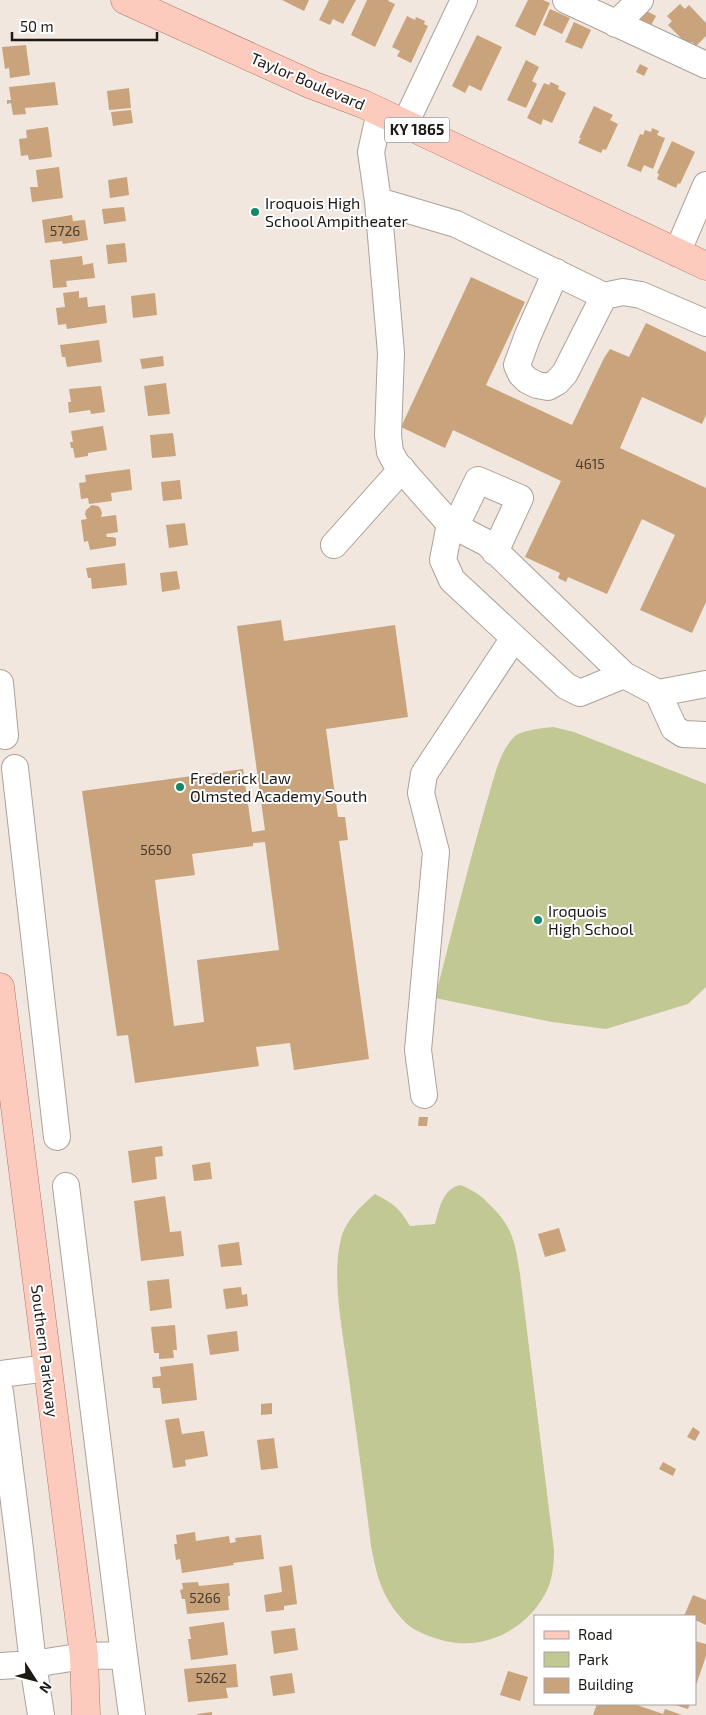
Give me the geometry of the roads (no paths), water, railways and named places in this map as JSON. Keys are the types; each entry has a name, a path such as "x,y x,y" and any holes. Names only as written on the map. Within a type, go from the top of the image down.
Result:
{"main road":[{"name":"Taylor Boulevard","path":"126,0 159,6 209,39 312,85 380,112 706,266"},
{"name":"Southern Parkway","path":"0,987 84,1656 86,1715"}],"street":[{"path":"405,124 464,0"},
{"path":"566,0 706,65"},
{"path":"616,24 640,0"},
{"path":"380,112 371,152 378,201 391,353 388,434 390,452 402,469 450,524 487,543 624,674 658,692 706,684"},
{"path":"677,253 706,186"},
{"path":"378,201 456,224 604,296 622,292 641,295 706,324"},
{"path":"556,272 528,335 518,364 521,374 532,383 548,387 557,382 565,373 604,296"},
{"path":"334,545 402,469"},
{"path":"495,552 520,498 478,480 462,513 450,524 443,560 452,580 566,686 580,693 624,674"},
{"path":"424,1095 418,1050 436,852 421,793 424,774 514,638"},
{"path":"0,684 5,736"},
{"path":"658,692 674,728 683,734 706,735"},
{"path":"15,768 57,1137"},
{"path":"66,1186 132,1715"},
{"path":"0,1374 48,1368"},
{"path":"0,1392 33,1664 41,1715"},
{"path":"0,1666 33,1664 84,1656 124,1655"}],"place":[{"name":"Iroquois High School Ampitheater","path":"255,212"},
{"name":"Frederick Law Olmsted Academy South","path":"180,787"},
{"name":"Iroquois High School","path":"538,920"}]}
